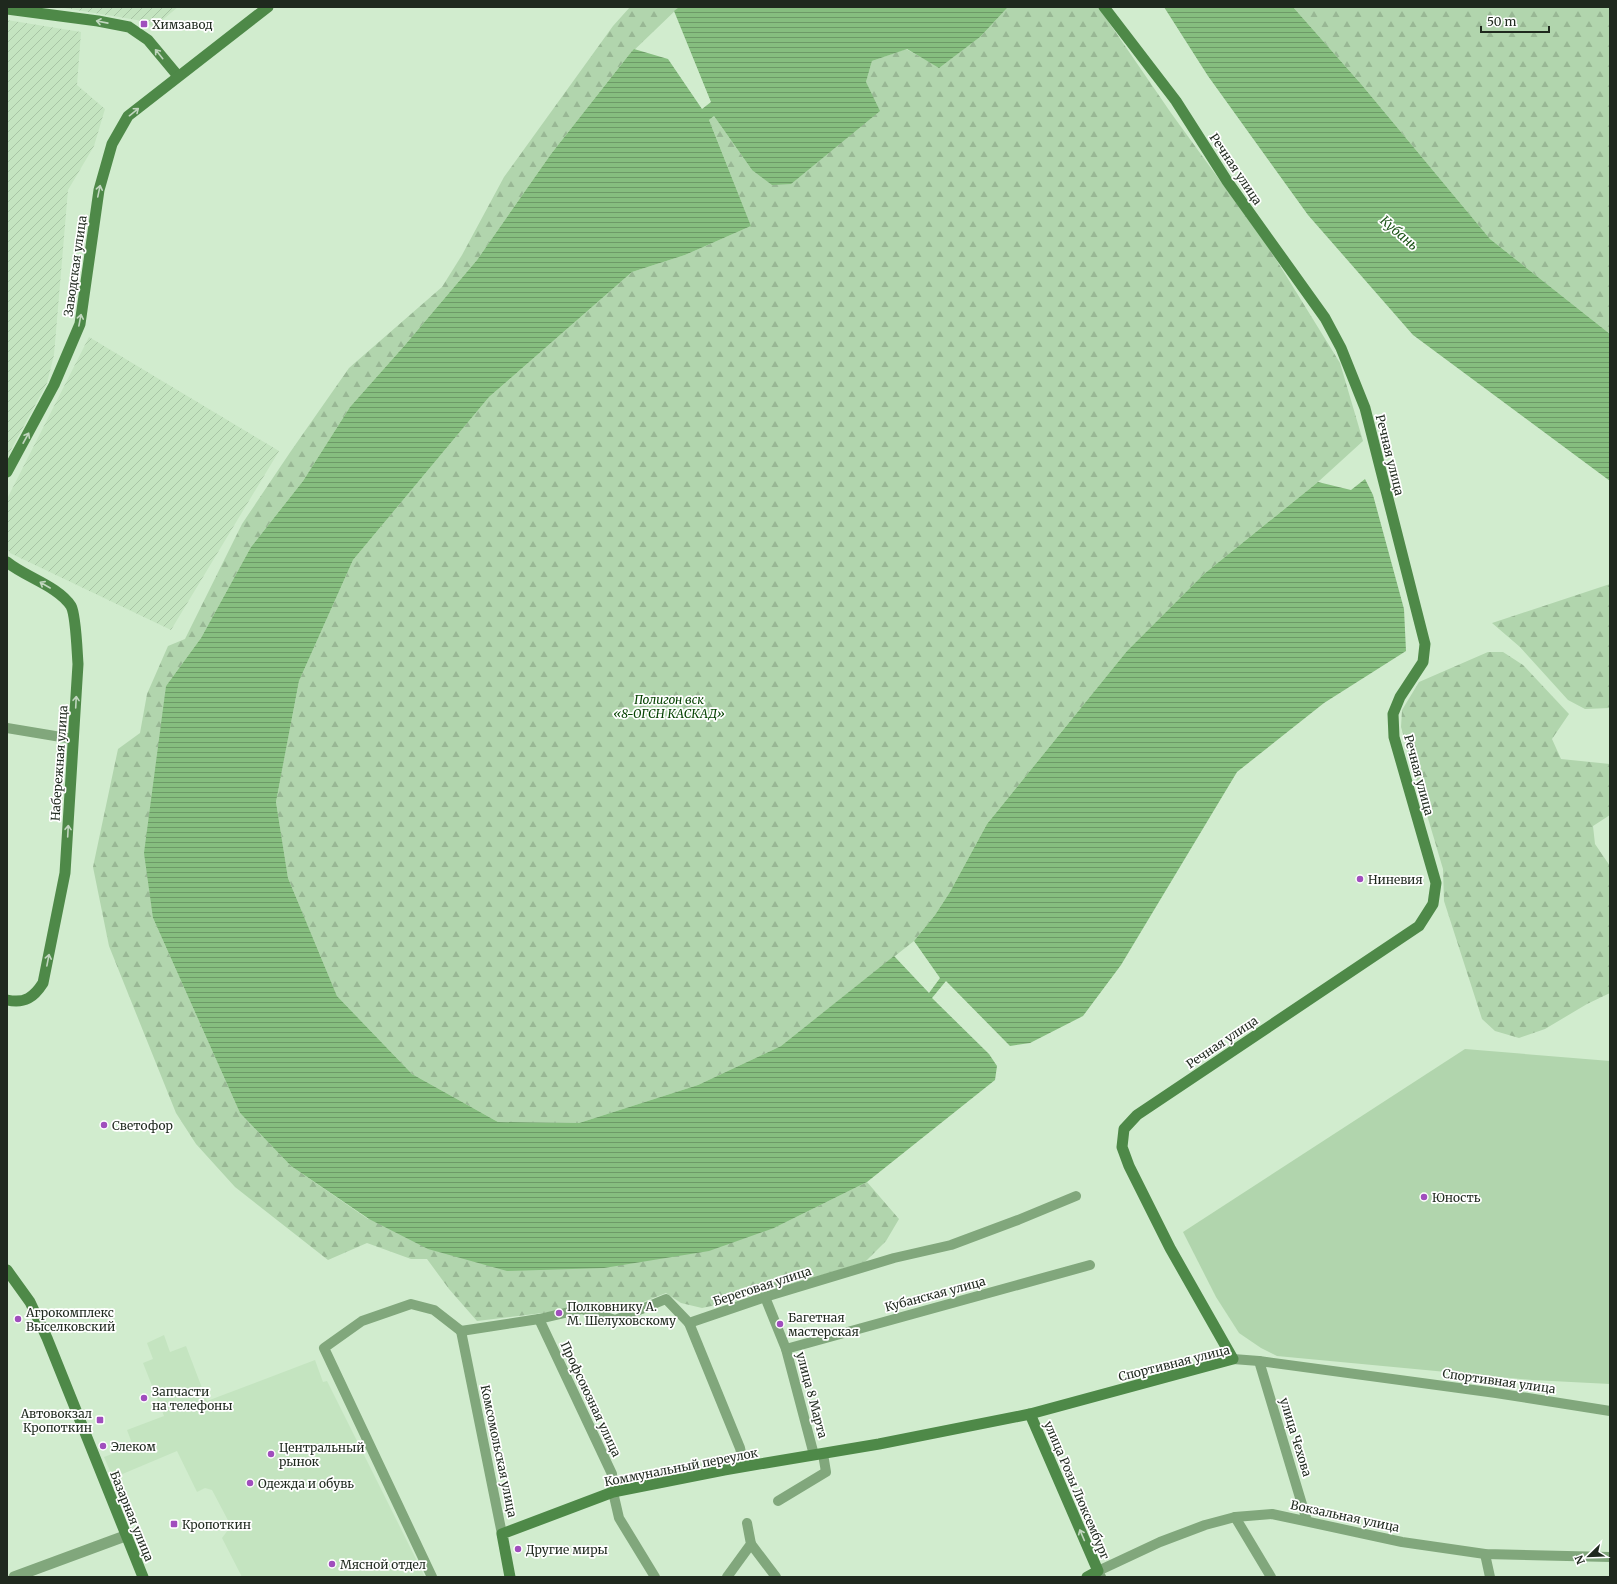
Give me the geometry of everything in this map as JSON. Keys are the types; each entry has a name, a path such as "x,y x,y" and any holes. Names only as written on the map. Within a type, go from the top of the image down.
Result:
{"main road":[{"name":"Заводская улица","path":"7,472 54,385 80,324 99,190 112,144 128,116 268,7"},
{"name":"Речная улица","path":"1104,7 1176,101 1227,181 1325,318 1342,348 1365,408 1424,644 1423,662 1400,697 1393,714 1394,737 1436,883 1433,904 1419,926 1137,1114 1124,1129 1122,1147 1129,1166 1170,1248 1233,1360"},
{"path":"7,8 129,27 148,40 178,76"},
{"name":"Набережная улица","path":"7,562 59,593 71,606 76,634 78,664 65,873 43,983 35,996 16,1002 7,1000"},
{"name":"Базарная улица","path":"7,1270 30,1302 47,1338 143,1577"},
{"name":"Спортивная улица","path":"819,1454 1030,1414 1233,1360"},
{"name":"улица Розы Люксембург","path":"1030,1414 1099,1574"},
{"name":"Коммунальный переулок","path":"502,1534 613,1492 744,1466 819,1454"},
{"name":"Комсомольская улица","path":"502,1534 510,1577"},
{"name":"Вокзальная улица","path":"1087,1577 1099,1574"}],"street":[{"path":"7,728 73,739"},
{"name":"Береговая улица","path":"689,1323 765,1297 894,1258 951,1245 1076,1196"},
{"name":"Кубанская улица","path":"786,1349 1090,1265"},
{"name":"улица 8 Марта","path":"765,1297 786,1349 819,1454"},
{"path":"432,1577 324,1348 362,1321 411,1304 434,1310 461,1331 539,1319 560,1315 582,1308 615,1320 666,1299 689,1323 740,1448 744,1466"},
{"name":"Профсоюзная улица","path":"539,1319 612,1474 613,1492 619,1518 655,1577"},
{"name":"Комсомольская улица","path":"461,1331 502,1534"},
{"name":"Спортивная улица","path":"1233,1360 1259,1361 1496,1393 1610,1411"},
{"name":"улица Чехова","path":"1259,1361 1307,1521"},
{"path":"778,1501 826,1472 819,1454"},
{"name":"Вокзальная улица","path":"1099,1574 1160,1542 1205,1526 1235,1517 1272,1514 1402,1542 1485,1554 1610,1557"},
{"path":"1235,1517 1271,1577"},
{"path":"747,1523 751,1544 776,1577"},
{"path":"14,1577 126,1536"},
{"path":"728,1577 751,1544"},
{"path":"1485,1554 1490,1577"}],"shaded area":[{"path":"58,7 178,7 154,27 137,20"},
{"path":"7,20 81,32 77,85 105,109 94,146 68,190 54,355 47,383 7,457"},
{"path":"89,337 279,451 171,630 10,553 7,549 7,499"},
{"name":"Центральный рынок","path":"164,1335 170,1352 186,1346 207,1401 315,1360 323,1382 327,1381 425,1577 242,1577 222,1538 231,1526 212,1490 205,1488 197,1492 177,1451 113,1478 104,1457 133,1446 127,1430 164,1416 143,1363 153,1359 147,1343"}],"green space":[{"path":"630,7 679,7 628,56 551,154 477,260 350,407 303,481 251,547 201,638 166,686 153,918 240,1113 291,1166 368,1219 774,1228 867,1182 899,1219 886,1241 865,1262 735,1301 702,1308 681,1303 666,1293 615,1313 579,1303 559,1311 477,1321 449,1289 427,1259 411,1259 367,1243 328,1260 235,1187 196,1144 176,1113 109,946 93,867 118,749 140,733 147,694 168,646 185,639 242,524 349,368 442,287 462,255 504,177 613,26"},
{"name":"Полигон вск «8-ОГСН КАСКАД»","path":"1008,7 1099,8 1171,113 1269,248 1340,363 1363,441 1318,482 1204,574 1127,651 987,824 950,892 935,915 914,941 781,1046 698,1085 579,1123 498,1122 412,1074 337,996 288,878 276,802 299,681 353,560 489,397 632,272 685,255 751,226 709,120 714,116 752,170 866,82 872,61 906,49 939,67 980,37"},
{"path":"1293,7 1610,7 1610,334 1490,239 1361,84"},
{"path":"1610,584 1610,708 1585,709 1568,700 1520,647 1492,623"},
{"path":"1488,652 1503,652 1523,665 1569,714 1552,739 1561,759 1610,764 1610,815 1593,826 1595,844 1610,866 1610,993 1587,1004 1545,1029 1519,1038 1495,1031 1482,1019 1444,901 1443,869 1401,727 1402,710 1419,682"},
{"name":"Юность","path":"1465,1049 1610,1061 1610,1384 1532,1380 1277,1356 1261,1348 1239,1333 1216,1297 1183,1232"}],"water":[{"path":"679,7 1008,7 980,37 939,68 907,49 872,61 866,82 880,111 791,184 772,185 752,170 714,116 709,120 751,226 685,255 632,272 489,397 353,560 299,681 276,802 288,878 337,996 412,1074 498,1122 579,1123 698,1085 781,1046 894,956 929,993 940,978 914,941 935,915 950,892 987,824 1127,651 1204,574 1318,482 1351,490 1365,479 1373,495 1404,609 1406,651 1324,703 1237,772 1121,965 1083,1016 1030,1043 1010,1046 946,981 932,998 989,1054 997,1066 995,1080 867,1182 774,1228 709,1251 604,1268 507,1271 428,1249 369,1219 291,1166 240,1113 153,918 144,853 166,686 201,638 251,547 303,481 350,407 477,260 551,154 634,49 668,59 702,109 711,102 674,11"},
{"name":"Кубань","path":"1164,7 1293,7 1361,84 1490,239 1610,334 1610,481 1413,335 1308,215 1208,76"}],"place":[{"name":"Химзавод","path":"144,24"},
{"name":"Ниневия","path":"1360,879"},
{"name":"Светофор","path":"104,1125"},
{"name":"Юность","path":"1424,1197"},
{"name":"Полковнику А. М. Шелуховскому","path":"559,1313"},
{"name":"Агрокомплекс Выселковский","path":"18,1319"},
{"name":"Багетная мастерская","path":"780,1324"},
{"name":"Запчасти на телефоны","path":"144,1398"},
{"name":"Автовокзал Кропоткин","path":"100,1420"},
{"name":"Элеком","path":"103,1446"},
{"name":"Центральный рынок","path":"271,1454"},
{"name":"Одежда и обувь","path":"250,1483"},
{"name":"Кропоткин","path":"174,1524"},
{"name":"Другие миры","path":"518,1549"},
{"name":"Мясной отдел","path":"332,1564"}]}
